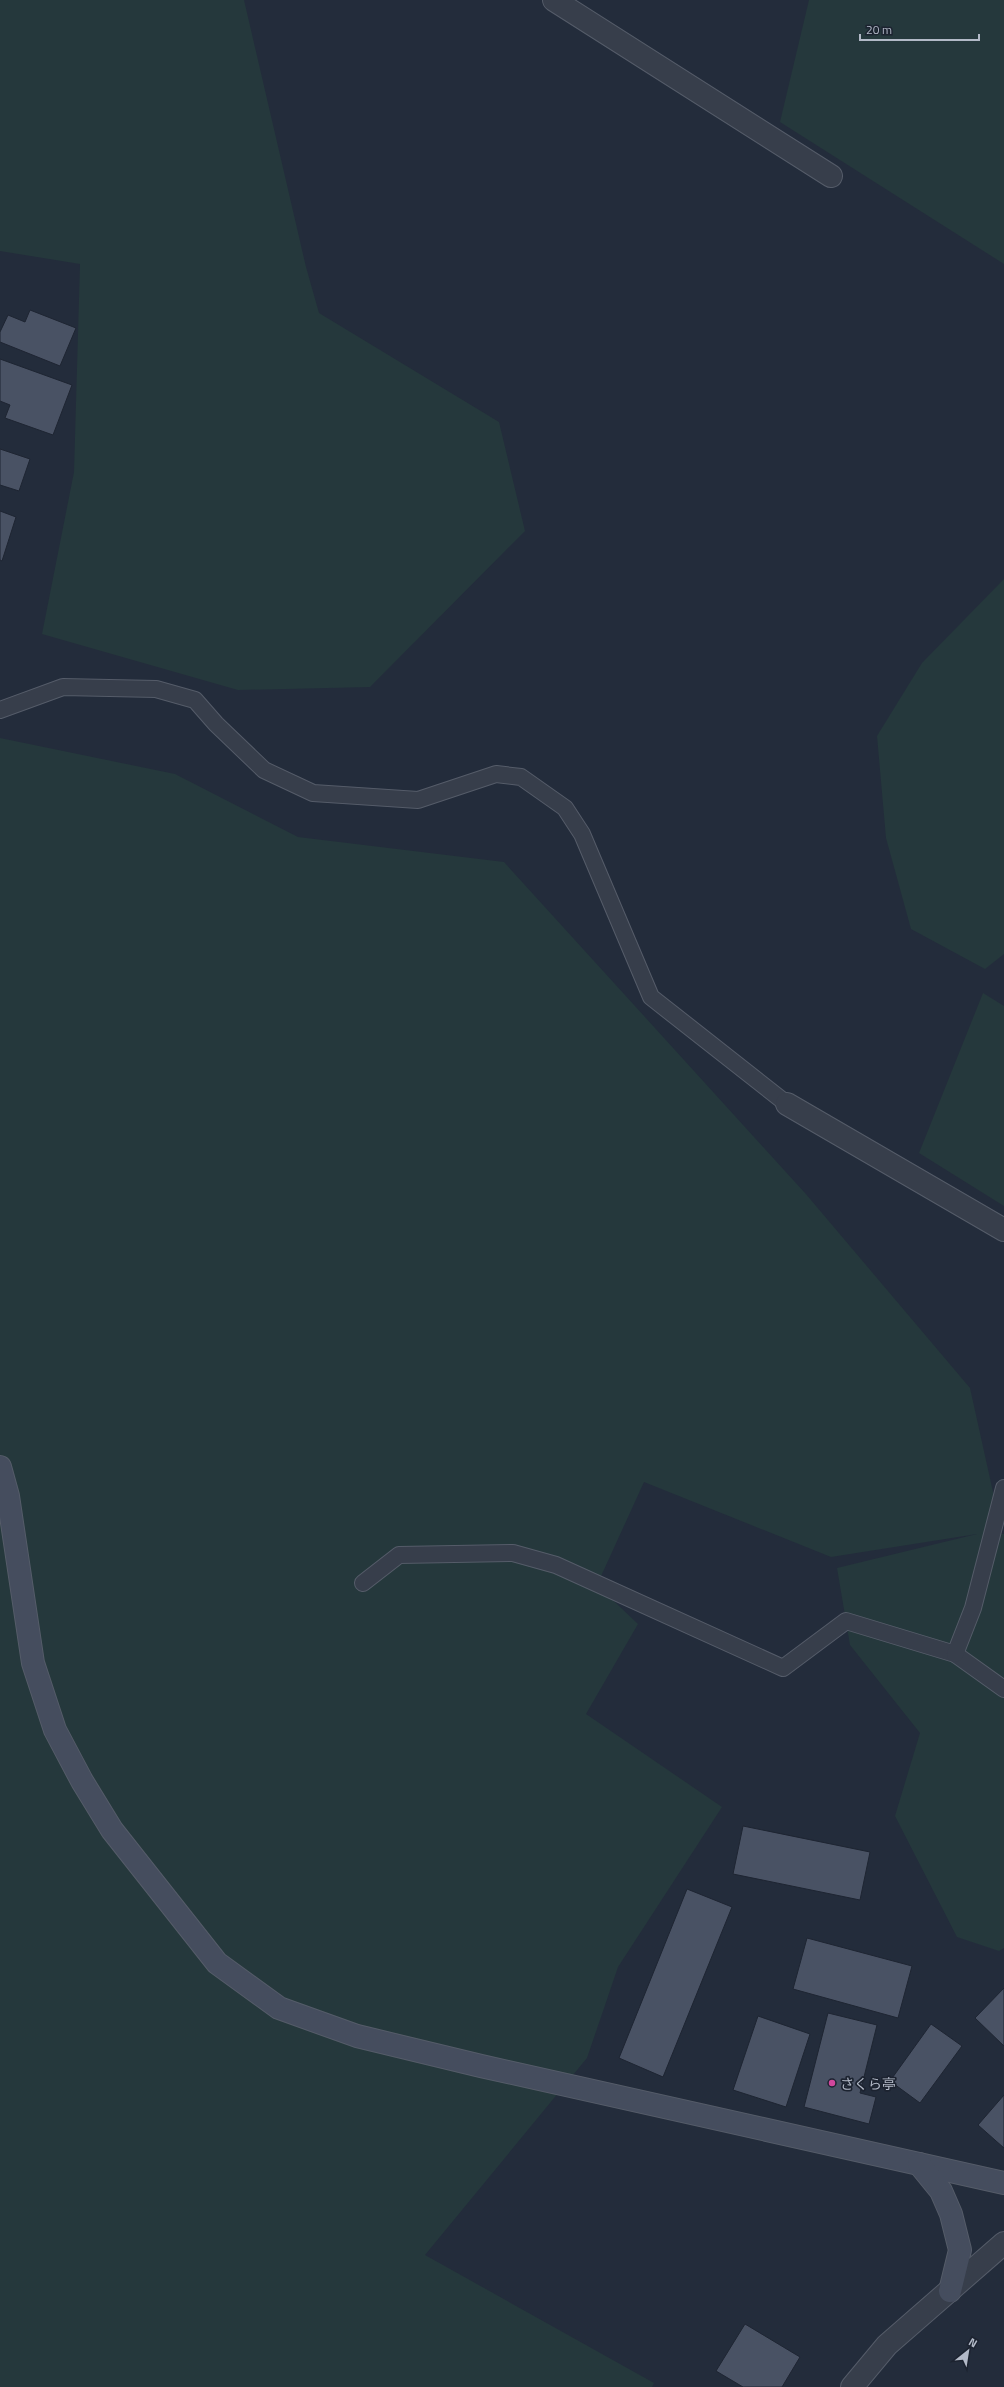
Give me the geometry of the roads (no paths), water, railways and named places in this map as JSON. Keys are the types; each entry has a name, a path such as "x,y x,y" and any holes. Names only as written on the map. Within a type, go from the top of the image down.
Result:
{"street":[{"path":"554,0 831,176"},
{"path":"786,1104 1004,1230"},
{"path":"0,1467 8,1496 33,1663 55,1730 82,1781 112,1830 217,1963 279,2008 357,2036 480,2066 1004,2183"},
{"path":"919,2164 941,2191 951,2214 960,2250 950,2292"},
{"path":"852,2387 887,2346 1004,2243"}],"lane":[{"path":"0,710 64,687 156,689 195,700 216,724 264,770 313,793 418,800 496,774 521,777 565,808 582,834 651,997 786,1104"},
{"path":"955,1654 973,1608 1004,1488"},
{"path":"363,1583 399,1555 513,1553 556,1565 783,1668 846,1621 955,1654 1004,1689"}],"place":[{"name":"さくら亭","path":"832,2083"}]}
